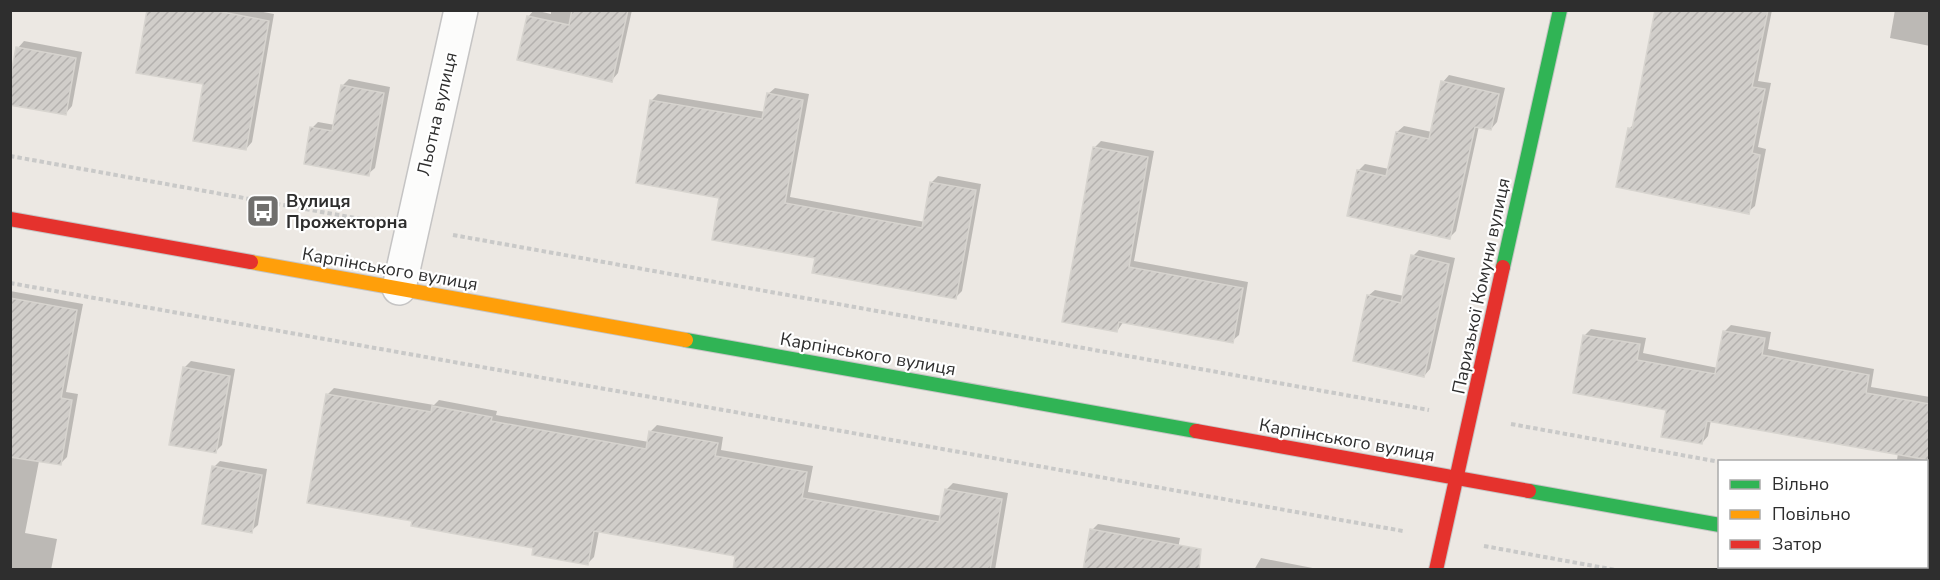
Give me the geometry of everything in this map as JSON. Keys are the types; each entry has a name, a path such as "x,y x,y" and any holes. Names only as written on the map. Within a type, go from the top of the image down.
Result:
{"street":[{"name":"Льотна вулиця","path":"399,288 461,10"},
{"name":"Паризької Комуни вулиця","path":"1436,570 1560,10"},
{"name":"Карпінського вулиця","path":"10,219 1718,525"}],"path":[{"path":"10,156 1718,462"},
{"path":"10,283 1616,570"}],"building":[{"path":"147,10 212,10 269,21 246,150 193,141 203,84 136,73"},
{"path":"572,10 628,10 612,82 517,60 527,16 569,25"},
{"path":"1655,10 1768,10 1752,87 1765,89 1752,153 1760,155 1749,214 1616,187 1628,128 1632,129"},
{"path":"16,47 76,58 66,115 10,105 10,79"},
{"path":"1441,81 1499,94 1491,130 1475,127 1450,239 1347,216 1357,170 1386,176 1396,132 1429,139"},
{"path":"341,85 384,93 369,176 304,164 310,127 332,131"},
{"path":"767,93 803,100 785,203 922,228 930,182 976,190 956,299 812,273 815,258 712,240 719,198 636,183 650,100 762,119"},
{"path":"1093,147 1148,157 1129,267 1243,288 1233,343 1119,322 1117,332 1062,322"},
{"path":"1411,255 1449,264 1424,377 1353,361 1367,295 1401,303"},
{"path":"10,298 77,310 61,398 72,400 61,465 10,457"},
{"path":"1723,331 1765,338 1762,355 1869,375 1866,393 1929,404 1929,460 1707,421 1702,444 1661,437 1666,410 1573,393 1583,335 1640,344 1637,360 1715,374"},
{"path":"183,367 230,376 216,453 169,445"},
{"path":"326,394 431,412 432,406 492,417 491,421 646,449 649,431 718,443 715,456 807,472 802,498 939,522 945,489 1002,499 990,570 733,570 735,556 594,531 588,565 532,555 533,548 411,526 412,521 307,503"},
{"path":"212,466 262,475 252,533 202,524"},
{"path":"1090,529 1201,549 1199,570 1083,570"}],"traffic: fast":[{"path":"1503,267 1560,10"},
{"path":"686,340 1196,431"},
{"path":"1529,491 1718,525"}],"traffic: slow":[{"path":"251,262 686,340"}],"traffic: jam":[{"path":"10,219 251,262"},
{"path":"1436,570 1503,267"},
{"path":"1196,431 1529,491"}],"place":[{"name":"Вулиця Прожекторна","path":"263,211"}]}
